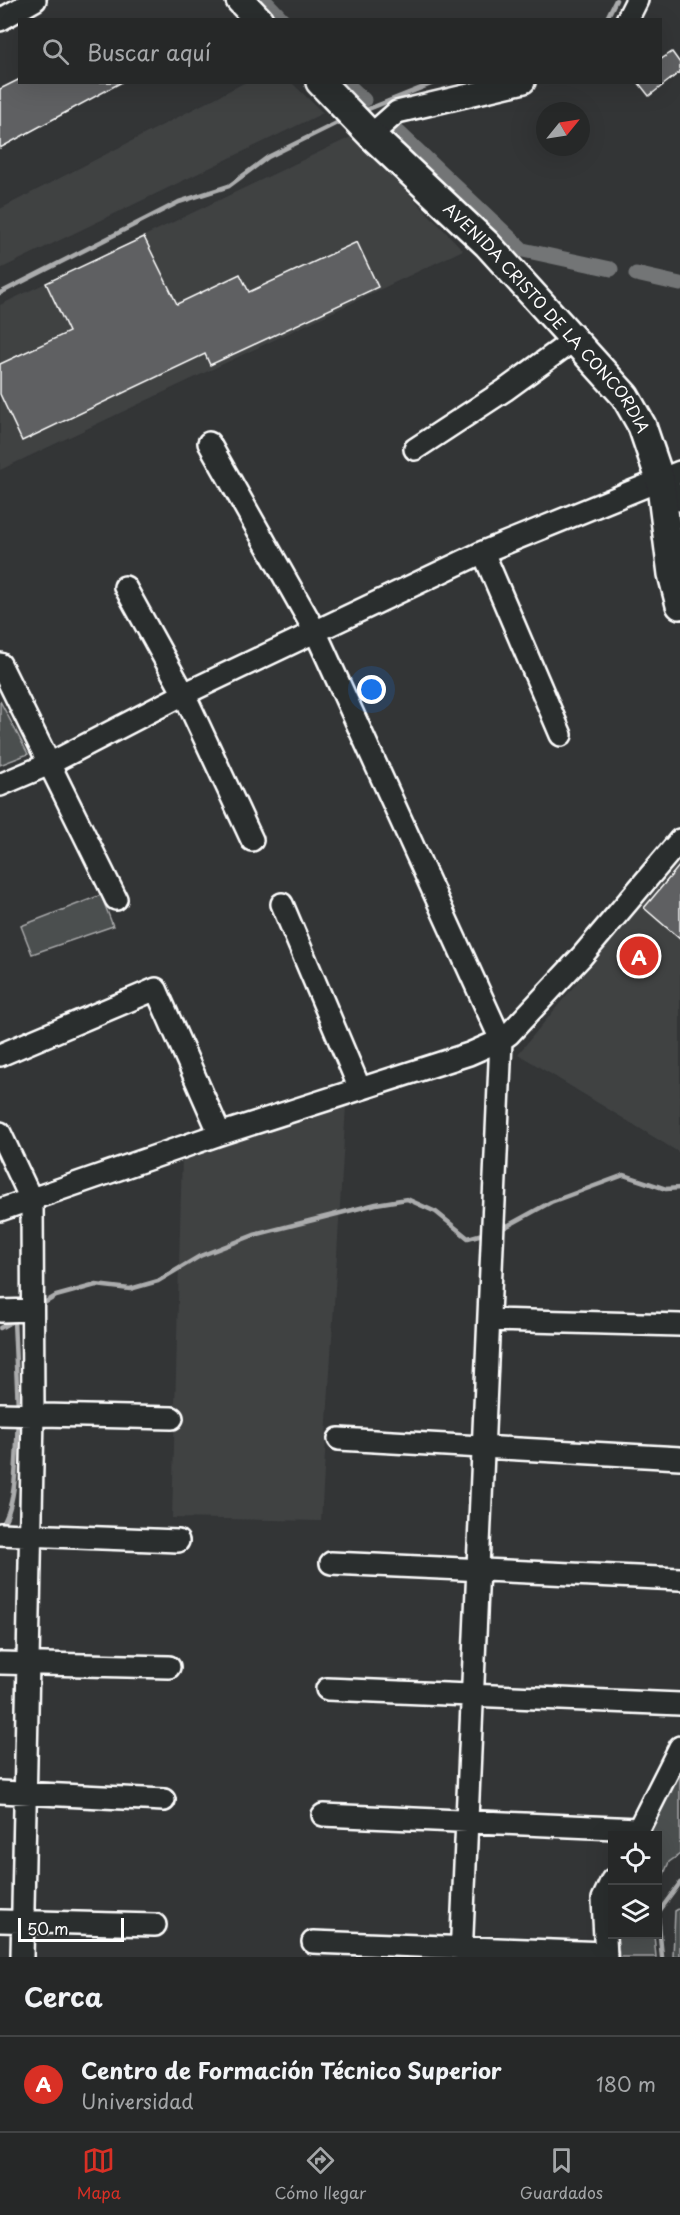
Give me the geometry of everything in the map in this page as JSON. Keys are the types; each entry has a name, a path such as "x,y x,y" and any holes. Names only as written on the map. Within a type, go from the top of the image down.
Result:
{"main road":[{"path":"240,0 257,18"},
{"name":"AVENIDA CRISTO DE LA CONCORDIA","path":"322,84 368,132 487,244 625,396 670,475 672,574 680,605"}],"street":[{"path":"0,20 35,0"},
{"path":"628,18 637,0"},
{"path":"368,132 397,112 516,84"},
{"path":"415,449 505,390 575,339"},
{"path":"209,443 316,633 501,1040 461,1952"},
{"path":"0,785 50,764 184,694 483,552 670,475 680,500"},
{"path":"483,552 561,735"},
{"path":"125,587 184,694 252,840"},
{"path":"0,664 116,899"},
{"path":"0,1210 32,1201 220,1134 469,1054 501,1040 582,956 680,840"},
{"path":"282,904 360,1089"},
{"path":"0,1055 156,989 220,1134"},
{"path":"0,1133 32,1201 33,1415 22,1957"},
{"path":"0,1311 32,1310"},
{"path":"489,1320 680,1325"},
{"path":"0,1414 172,1418"},
{"path":"339,1439 680,1458"},
{"path":"0,1534 178,1542"},
{"path":"331,1563 680,1579"},
{"path":"0,1663 169,1667"},
{"path":"327,1689 680,1704"},
{"path":"637,1831 680,1747"},
{"path":"0,1792 164,1800"},
{"path":"323,1815 621,1831"},
{"path":"313,1942 461,1952 606,1955 603,1899 610,1885"},
{"path":"0,1921 155,1925"}],"shaded area":[{"path":"242,84 293,84 323,113 0,269 0,209"},
{"path":"353,136 463,250 0,470 0,305"},
{"path":"0,701 28,754 0,765"},
{"path":"680,858 680,1153 518,1054"},
{"path":"101,895 113,926 32,954 21,926"},
{"path":"346,1105 321,1521 172,1518 182,1156"},
{"path":"680,1772 680,1854 669,1862 662,1879 662,1831 649,1831"},
{"path":"680,1908 680,1957 673,1957 675,1911"},
{"path":"617,1939 654,1939 656,1957 619,1957"}],"building":[{"path":"672,52 680,63 680,72 649,96 640,84 662,84 662,59"},
{"path":"18,80 18,84 118,84 0,148 0,89"},
{"path":"144,237 177,304 240,274 249,292 357,242 378,287 210,365 205,354 22,441 0,394 0,364 69,332 46,283"},
{"path":"680,865 680,939 644,908"}],"waterway":[{"path":"264,0 281,18"},
{"path":"607,18 616,0"},
{"path":"347,84 364,100"},
{"path":"361,112 431,84"},
{"path":"0,293 179,202 229,186 268,157 345,119"},
{"path":"395,129 523,250 611,269"},
{"path":"636,274 680,284"},
{"path":"498,1231 551,1202 624,1175 666,1189 680,1188"},
{"path":"39,1306 56,1296 96,1285 130,1289 158,1281 200,1256 254,1235 376,1204 407,1199 436,1212 468,1238 486,1233"},
{"path":"0,1328 16,1319"},
{"path":"14,1320 18,1408"},
{"path":"0,1528 6,1518 13,1492 18,1420"},
{"path":"662,1908 680,1883"},
{"path":"660,1939 662,1957"}],"place":[{"name":"Centro de Formación Técnico Superior","path":"639,956"}]}
